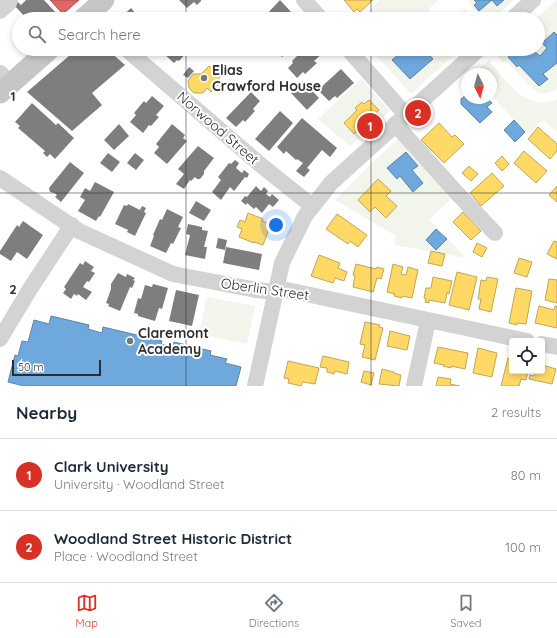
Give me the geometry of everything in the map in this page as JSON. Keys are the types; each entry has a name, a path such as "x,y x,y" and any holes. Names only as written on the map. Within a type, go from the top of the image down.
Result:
{"main road":[{"path":"93,12 104,0"},
{"path":"4,83 41,56"}],"street":[{"path":"0,11 9,3 10,0"},
{"path":"304,0 315,12"},
{"path":"520,12 533,0"},
{"name":"Norwood Street","path":"134,56 262,166 312,206"},
{"path":"353,56 456,192 495,233"},
{"path":"255,386 282,263 305,216 331,183 471,56"},
{"name":"Oberlin Street","path":"0,178 86,234 173,274 256,290 276,292 287,290 512,338"},
{"path":"0,339 30,289 72,225"},
{"path":"414,386 428,321"},
{"path":"545,345 557,347"}],"shaded area":[{"path":"380,0 439,0 428,9 430,12 367,12"},
{"path":"468,0 514,0 501,12 476,12 470,5 471,4"},
{"path":"557,0 557,88 549,92 539,93 532,88 507,61 504,63 497,56 545,56 545,12 543,12"},
{"path":"377,56 452,56 411,94"},
{"path":"489,60 495,68 480,68"},
{"path":"497,70 518,93 526,98 536,102 546,102 557,99 557,132 543,120 527,134 497,102"},
{"path":"361,79 390,111 350,146 318,119"},
{"path":"398,139 453,197 429,219 466,258 394,245 396,236 335,200"},
{"path":"207,297 255,306 247,344 199,334"}],"building: Homes":[{"path":"344,0 373,0 360,12 357,9 354,12"},
{"name":"Elias Crawford House","path":"209,66 221,76 217,81 220,83 211,92 207,88 203,93 194,93 189,88 188,81 193,74 201,74"},
{"path":"369,100 379,110 373,116 375,118 354,134 344,123 357,110 355,108 362,102 364,104"},
{"path":"439,123 452,137 455,135 464,144 444,163 421,140"},
{"path":"538,127 557,144 557,151 550,159 528,139"},
{"path":"524,151 547,171 536,183 514,163"},
{"path":"502,156 509,164 502,171 495,163"},
{"path":"469,166 478,174 471,181 462,173"},
{"path":"492,173 504,186 481,206 470,193"},
{"path":"378,179 391,191 386,196 397,206 386,218 375,207 370,212 358,200"},
{"path":"557,186 557,202 549,195"},
{"path":"463,212 481,231 471,240 453,222"},
{"path":"248,213 271,224 263,245 239,237 242,229 237,227 240,220 245,222"},
{"path":"337,214 367,235 358,247 350,241 348,244 326,229"},
{"path":"554,241 557,242 557,259 547,254"},
{"path":"477,243 487,248 482,257 473,252"},
{"path":"431,251 445,254 442,266 428,263"},
{"path":"319,255 340,263 338,268 347,272 344,281 335,278 333,283 311,276"},
{"path":"519,258 532,262 527,277 514,273"},
{"path":"356,264 376,269 377,267 384,269 381,279 377,278 373,292 353,287 355,275 353,275"},
{"path":"393,264 403,267 401,274 406,275 408,267 418,270 412,298 402,296 402,298 387,292"},
{"path":"457,272 477,277 469,310 449,305"},
{"path":"433,277 452,281 445,303 429,300 429,303 425,302 426,299 424,298 426,288 431,288"},
{"path":"487,277 498,279 491,312 479,309 481,299 478,299 481,280 486,281"},
{"path":"549,279 557,280 557,303 545,300"},
{"path":"516,288 532,291 526,324 517,323 517,325 509,323"},
{"path":"539,306 554,310 555,306 557,306 557,328 535,323"},
{"path":"365,322 380,325 379,327 383,328 375,360 362,357 365,345 360,344"},
{"path":"390,331 410,336 407,350 387,346"},
{"path":"438,347 468,353 465,369 451,366 451,368 434,363"},
{"path":"478,348 497,353 492,377 473,373"},
{"path":"323,356 349,362 347,374 335,371 334,374 327,372 327,368 320,367"},
{"path":"508,358 509,374 527,374 526,380 521,379 519,386 501,386"},
{"path":"288,361 319,368 315,384 303,382 301,386 288,383 289,379 284,378"},
{"path":"545,366 556,369 552,384 529,379 530,375 534,376 535,374 545,374"},
{"path":"382,369 401,375 399,386 379,384"},
{"path":"364,371 374,373 371,385 361,382"},
{"path":"438,377 451,379 450,384 460,386 436,386"}],"building: Shops":[{"path":"50,0 79,0 65,12 61,12"}],"building: Schools":[{"path":"474,0 492,0 479,11 474,5 477,3"},
{"path":"492,0 504,0 497,6"},
{"path":"554,32 557,35 557,63 543,74 548,79 539,86 519,65 517,67 508,57 545,56 545,50 547,48 545,46 545,40"},
{"path":"397,56 430,56 433,59 410,79 392,60"},
{"path":"461,104 491,104 487,107 492,112 480,123"},
{"path":"514,120 525,132 515,142 504,130"},
{"path":"406,152 418,166 412,170 423,183 413,192 400,176 397,179 387,168"},
{"path":"436,229 447,239 436,250 426,240"},
{"name":"Claremont Academy","path":"51,316 89,325 88,329 102,333 103,327 162,341 161,344 173,347 174,342 211,351 210,355 227,359 225,363 241,367 236,386 24,386 8,382 15,355 18,356 22,341 28,342 34,320 49,324"}],"building: Other":[{"path":"26,0 44,0 55,12 20,12 14,5 18,2 21,5"},
{"path":"179,0 201,1 197,5 194,2 187,8"},
{"path":"280,0 291,12 269,12"},
{"path":"131,8 134,12 127,12"},
{"path":"69,56 115,56 125,65 92,93 102,105 72,131 27,92"},
{"path":"166,56 184,56 179,61 177,60 174,63"},
{"path":"297,56 320,56 314,61 317,63 305,74 303,72 297,78 288,68 293,63 292,61"},
{"path":"189,67 194,71 188,78 183,75"},
{"path":"341,69 354,83 337,98 335,96 329,101 318,90"},
{"path":"303,81 319,98 307,110 291,93"},
{"path":"251,92 260,101 253,109 255,111 245,122 243,120 236,127 226,118"},
{"path":"152,96 164,106 156,115 159,117 151,126 149,125 143,133 130,122 136,115 134,113 144,101 146,103"},
{"path":"32,103 56,125 58,123 74,138 55,159 50,154 47,157 43,153 45,151 18,128 20,126 15,122"},
{"path":"280,111 293,123 269,151 255,139"},
{"path":"302,118 337,148 330,157 322,150 307,168 310,170 304,177 296,171 303,163 297,159 296,160 286,151 284,154 277,147"},
{"path":"119,124 129,136 114,150 104,140"},
{"path":"172,124 185,135 183,138 187,141 167,164 154,153 159,147 156,144"},
{"path":"198,146 214,158 200,179 195,177 191,181 190,180 184,189 176,184 184,174 178,169"},
{"path":"108,153 120,162 112,172 100,163"},
{"path":"135,153 144,160 136,170 127,163"},
{"path":"235,160 239,163 236,168 242,173 244,170 249,174 234,191 230,187 221,200 212,192 221,180 218,177 229,163 231,164"},
{"path":"70,162 84,173 61,202 55,197 57,195 50,192 49,188"},
{"path":"95,182 114,192 100,217 99,216 96,221 78,211 85,200 80,197 85,188 90,191"},
{"path":"256,186 261,191 264,187 268,191 266,194 270,197 272,194 279,200 273,207 269,204 262,213 256,207 254,209 247,203 246,205 241,201 245,196 247,197"},
{"path":"196,201 211,210 204,221 189,213"},
{"path":"128,204 140,210 142,206 146,208 144,212 146,213 135,236 127,232 128,230 115,224 124,205 127,206"},
{"path":"167,209 183,217 178,227 181,228 173,244 171,243 166,253 150,246 160,219 162,220"},
{"path":"23,221 43,235 27,259 17,252 11,261 0,254 0,251 17,225 19,227"},
{"path":"188,224 202,227 202,230 208,231 204,247 207,247 205,259 185,255 190,235 186,234"},
{"path":"218,238 227,240 225,250 216,248"},
{"path":"226,247 262,254 259,270 223,263"},
{"path":"85,261 94,267 91,271 95,273 89,282 87,281 83,287 92,292 86,300 78,294 77,296 74,294 71,299 63,293 66,289 64,287 80,263 83,265"},
{"path":"118,273 126,277 127,274 135,278 133,280 135,281 132,288 130,287 120,311 108,306 109,304 106,303 111,289 111,284"},
{"path":"153,284 168,288 162,309 159,308 155,321 138,316 138,314 134,313 138,298 141,299 145,285 152,287"},
{"path":"176,290 199,295 192,326 169,321"}],"place":[{"name":"Elias Crawford House","path":"204,78"},
{"name":"Woodland Street Historic District","path":"418,113"},
{"name":"Clark University","path":"370,126"},
{"name":"Claremont Academy","path":"130,341"}]}
